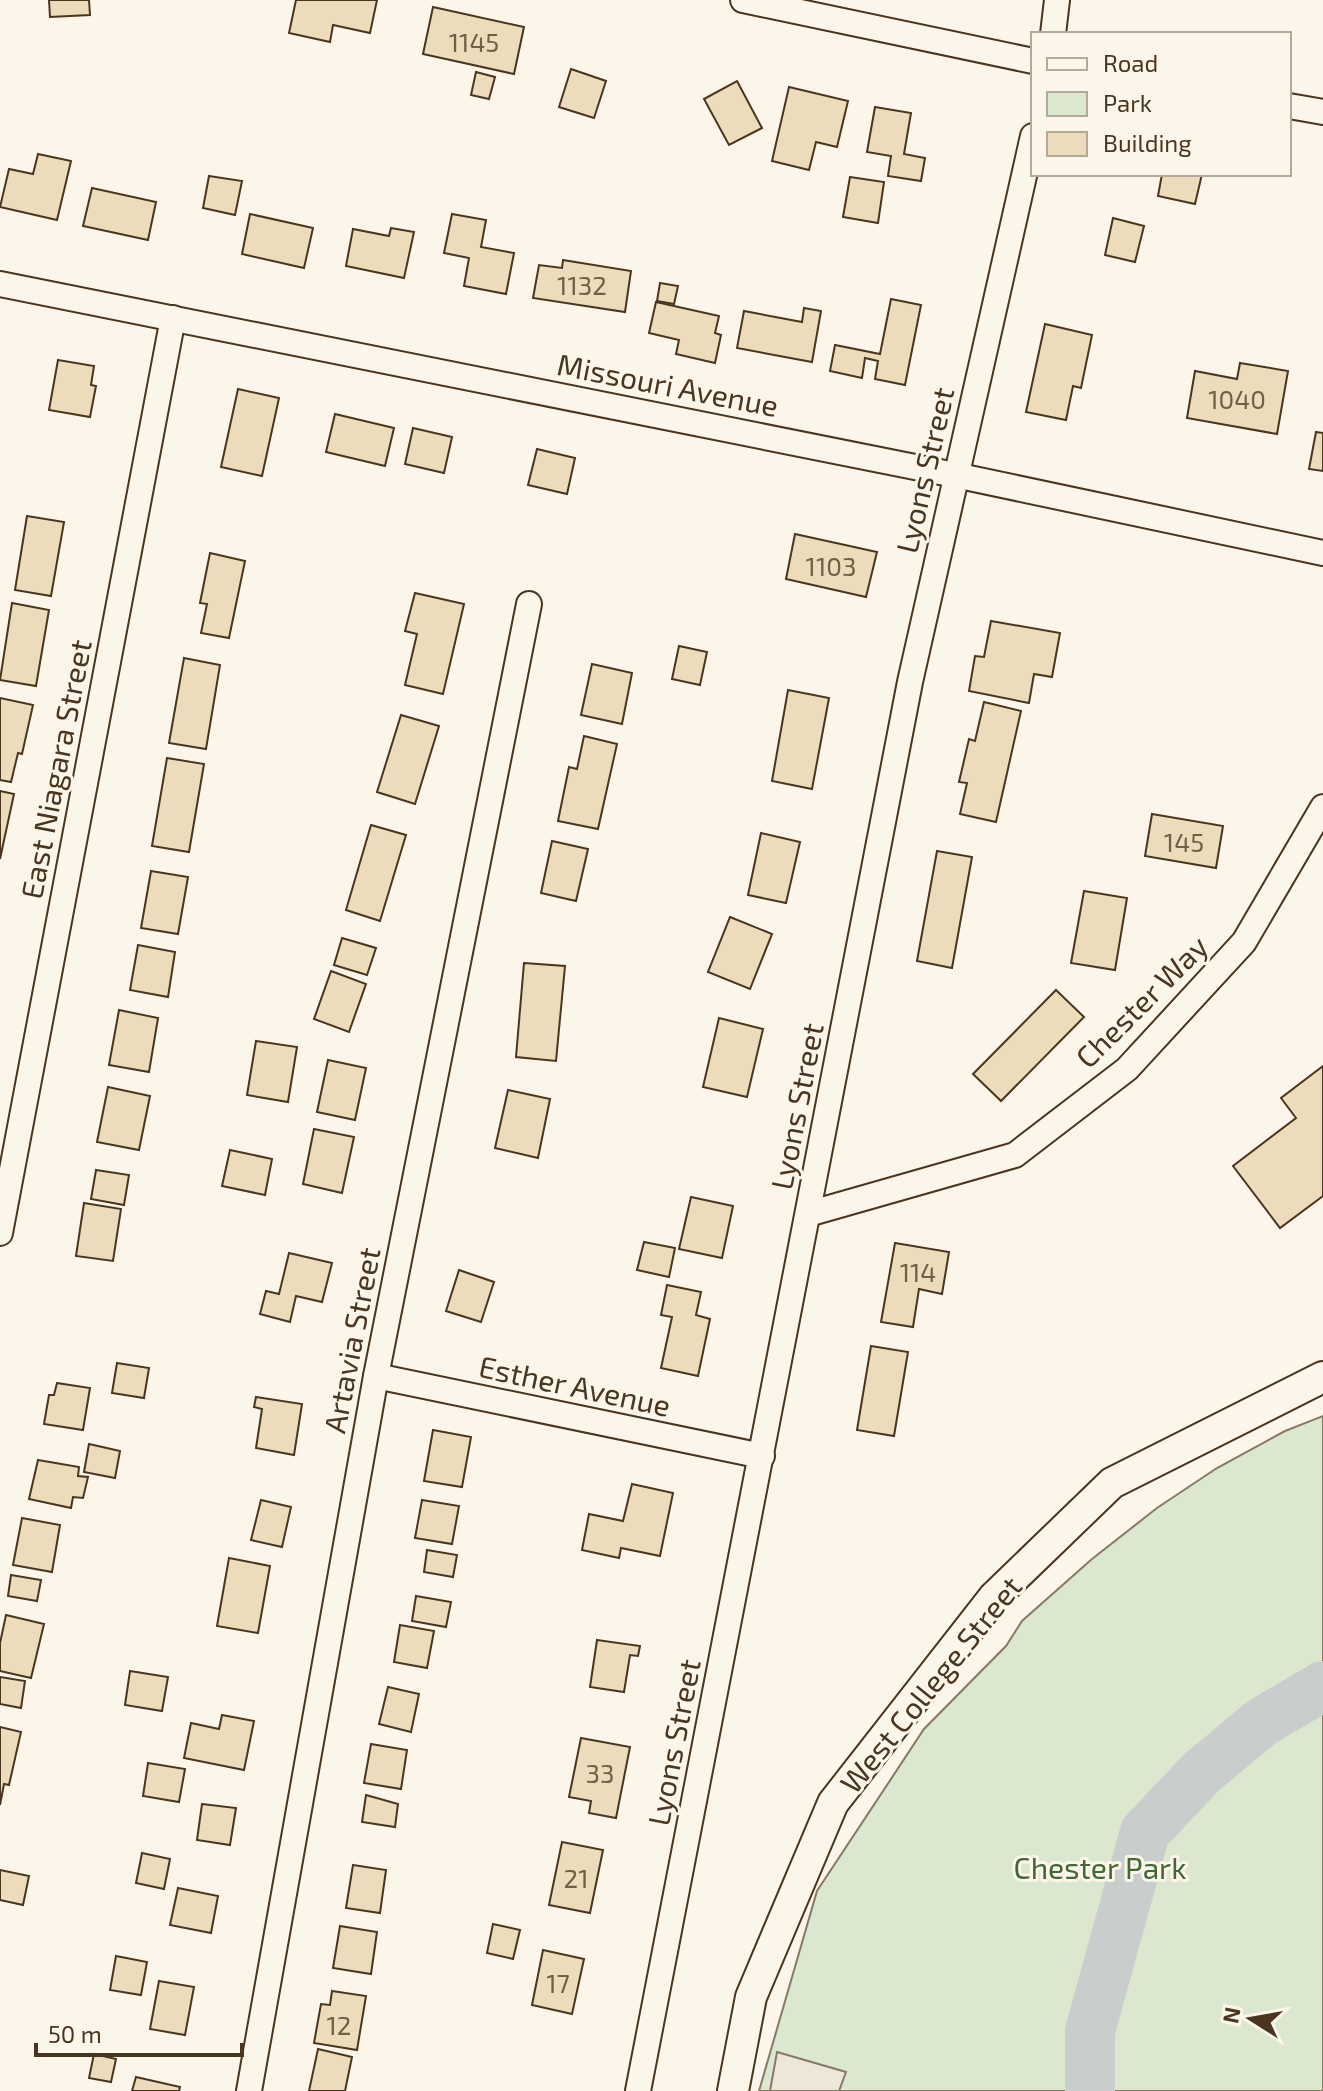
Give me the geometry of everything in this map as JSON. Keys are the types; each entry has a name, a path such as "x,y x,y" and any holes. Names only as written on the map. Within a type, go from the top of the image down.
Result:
{"street":[{"path":"743,0 1031,61"},
{"path":"1053,32 1057,0"},
{"path":"1291,106 1323,112"},
{"name":"Lyons Street","path":"638,2091 910,682 1031,145"},
{"name":"Missouri Avenue","path":"0,284 955,475 1323,553"},
{"name":"East Niagara Street","path":"0,1233 173,318"},
{"name":"Artavia Street","path":"249,2091 376,1376 529,604"},
{"name":"Chester Way","path":"808,1214 1015,1155 1127,1069 1244,942 1323,807"},
{"name":"Esther Avenue","path":"376,1376 762,1456"},
{"name":"West College Street","path":"733,2091 751,1997 833,1803 994,1597 1112,1483 1323,1377"}],"green space":[{"name":"Chester Park","path":"1323,1416 1323,2091 759,2091 817,1891 924,1729 1006,1646 1022,1621 1092,1559 1157,1508 1217,1468 1285,1431"}],"shaded area":[{"path":"777,2052 846,2072 839,2091 770,2091"}],"building":[{"path":"49,0 89,0 90,15 50,17"},
{"path":"296,0 377,0 370,33 333,25 330,42 289,33"},
{"path":"433,7 524,27 514,74 423,54"},
{"path":"571,69 606,81 594,118 559,107"},
{"path":"476,72 495,77 489,99 471,95"},
{"path":"737,81 762,128 729,145 704,99"},
{"path":"789,87 848,101 837,147 816,142 809,170 772,161"},
{"path":"875,107 911,113 904,154 925,158 921,181 888,176 891,156 867,152"},
{"path":"38,154 71,161 57,220 0,207 9,169 33,174"},
{"path":"209,176 242,181 235,215 203,208"},
{"path":"1162,176 1202,176 1195,204 1158,196"},
{"path":"850,177 884,182 878,223 843,217"},
{"path":"92,188 156,202 148,240 83,226"},
{"path":"250,214 313,228 304,268 242,254"},
{"path":"452,214 486,220 481,247 514,253 506,294 464,286 469,258 444,253"},
{"path":"1113,218 1144,226 1135,262 1105,255"},
{"path":"391,228 414,232 404,278 346,266 353,229 389,236"},
{"path":"563,260 631,271 625,312 533,298 539,265 562,268"},
{"path":"660,283 678,286 674,304 657,301"},
{"path":"891,299 921,305 905,385 875,379 878,361 865,358 862,378 830,371 835,345 880,354"},
{"path":"656,302 719,316 715,333 721,335 715,363 676,354 679,340 649,333"},
{"path":"804,308 821,311 812,362 737,348 744,311 802,322"},
{"path":"1045,324 1092,335 1081,388 1073,386 1066,420 1026,412"},
{"path":"58,360 94,366 91,385 96,386 90,417 49,410"},
{"path":"1240,363 1288,371 1277,434 1187,418 1195,371 1237,379"},
{"path":"238,389 279,398 262,476 221,467"},
{"path":"335,414 394,428 385,466 326,452"},
{"path":"413,428 452,437 444,473 405,464"},
{"path":"1316,432 1323,433 1323,471 1309,469"},
{"path":"537,449 575,458 567,494 528,485"},
{"path":"27,516 64,522 51,596 15,590"},
{"path":"795,534 877,552 866,597 786,579"},
{"path":"210,553 245,561 229,638 201,633 207,604 200,603"},
{"path":"415,593 464,604 443,694 405,685 417,634 405,631"},
{"path":"12,603 49,610 36,686 0,680"},
{"path":"991,621 1060,633 1052,677 1034,674 1029,703 969,691 975,656 984,657"},
{"path":"679,646 707,652 700,685 672,679"},
{"path":"184,658 220,665 206,749 169,743"},
{"path":"592,664 632,673 622,724 581,715"},
{"path":"788,690 829,698 812,789 772,781"},
{"path":"0,698 33,705 22,754 18,753 11,782 0,780"},
{"path":"984,702 1021,711 996,822 960,814 967,783 959,782 969,739 975,741"},
{"path":"401,715 439,726 415,804 377,792"},
{"path":"584,736 617,744 598,829 558,821 569,767 577,769"},
{"path":"167,758 204,764 189,852 152,846"},
{"path":"0,791 14,794 0,859"},
{"path":"1152,814 1223,826 1216,868 1145,856"},
{"path":"371,825 406,835 380,921 346,910"},
{"path":"761,833 800,842 786,903 748,895"},
{"path":"552,841 588,849 576,901 541,893"},
{"path":"937,851 972,857 952,968 917,961"},
{"path":"151,871 188,877 178,934 141,928"},
{"path":"1084,891 1127,898 1115,970 1071,963"},
{"path":"730,917 772,934 750,989 708,972"},
{"path":"342,938 376,948 367,975 334,965"},
{"path":"138,945 175,952 168,997 130,990"},
{"path":"524,963 565,966 556,1061 516,1057"},
{"path":"331,971 366,984 349,1032 314,1019"},
{"path":"1056,990 1084,1017 1001,1101 973,1074"},
{"path":"119,1010 158,1018 149,1072 109,1065"},
{"path":"719,1018 763,1029 747,1097 703,1087"},
{"path":"256,1041 297,1047 288,1102 247,1095"},
{"path":"328,1060 366,1068 355,1120 317,1112"},
{"path":"1323,1066 1323,1196 1280,1228 1233,1166 1296,1118 1281,1098"},
{"path":"108,1087 150,1096 139,1150 97,1142"},
{"path":"508,1090 550,1099 538,1158 495,1148"},
{"path":"314,1129 354,1137 342,1193 303,1184"},
{"path":"230,1150 272,1159 265,1195 222,1186"},
{"path":"96,1170 129,1175 124,1205 91,1199"},
{"path":"691,1197 733,1206 722,1258 679,1249"},
{"path":"84,1203 121,1209 113,1261 76,1256"},
{"path":"644,1242 675,1248 669,1277 637,1270"},
{"path":"895,1243 949,1252 942,1294 919,1289 913,1327 881,1322"},
{"path":"289,1253 332,1263 322,1302 296,1296 290,1322 260,1314 266,1291 279,1294"},
{"path":"459,1270 494,1282 481,1322 446,1311"},
{"path":"667,1285 701,1292 696,1315 710,1319 698,1376 661,1368 672,1317 661,1315"},
{"path":"871,1346 908,1352 894,1436 857,1430"},
{"path":"117,1363 149,1368 144,1398 112,1393"},
{"path":"57,1383 90,1388 83,1430 44,1424 49,1395 54,1395"},
{"path":"256,1397 302,1404 294,1455 256,1448 262,1409 254,1407"},
{"path":"433,1430 471,1437 462,1487 424,1481"},
{"path":"89,1444 120,1451 115,1478 84,1472"},
{"path":"38,1460 79,1467 78,1476 88,1477 83,1498 73,1497 71,1508 29,1499"},
{"path":"632,1484 673,1493 660,1556 621,1548 619,1558 582,1550 589,1514 623,1521"},
{"path":"261,1500 291,1507 282,1547 251,1540"},
{"path":"422,1500 459,1506 452,1544 415,1538"},
{"path":"22,1518 60,1525 52,1572 13,1565"},
{"path":"427,1550 457,1555 453,1577 424,1572"},
{"path":"229,1558 270,1566 258,1633 217,1626"},
{"path":"11,1575 41,1580 37,1601 8,1596"},
{"path":"416,1596 451,1602 446,1627 412,1621"},
{"path":"6,1615 44,1624 31,1678 0,1671 0,1643"},
{"path":"400,1625 434,1631 427,1668 394,1662"},
{"path":"597,1640 640,1646 638,1656 630,1655 624,1692 590,1687"},
{"path":"130,1671 168,1677 162,1711 125,1705"},
{"path":"0,1677 25,1681 21,1708 0,1704"},
{"path":"388,1687 419,1694 411,1732 379,1724"},
{"path":"222,1715 254,1721 244,1770 184,1758 191,1723 219,1729"},
{"path":"0,1727 21,1732 9,1785 4,1784 0,1805"},
{"path":"581,1738 630,1747 616,1818 589,1813 591,1801 569,1797"},
{"path":"371,1744 407,1750 401,1789 364,1783"},
{"path":"148,1763 185,1769 179,1802 143,1796"},
{"path":"366,1795 398,1804 395,1827 362,1822"},
{"path":"202,1804 236,1808 230,1845 197,1840"},
{"path":"562,1842 603,1850 590,1913 549,1905"},
{"path":"142,1853 170,1859 164,1889 136,1883"},
{"path":"353,1865 386,1870 380,1913 346,1908"},
{"path":"0,1870 29,1876 23,1905 0,1900"},
{"path":"178,1888 218,1896 211,1933 170,1925"},
{"path":"493,1924 520,1930 513,1959 487,1953"},
{"path":"340,1926 377,1932 371,1974 333,1968"},
{"path":"543,1950 584,1959 572,2014 532,2005"},
{"path":"116,1956 147,1962 141,1995 110,1990"},
{"path":"159,1981 194,1987 185,2035 150,2029"},
{"path":"332,1991 366,1996 357,2050 314,2043 321,2004 330,2005"},
{"path":"318,2049 352,2057 345,2091 309,2091"},
{"path":"94,2054 116,2059 111,2082 89,2078"},
{"path":"136,2077 180,2087 179,2091 132,2091"}],"waterway":[{"path":"1090,2091 1090,2031 1145,1832 1202,1772 1262,1722 1323,1686"}]}
